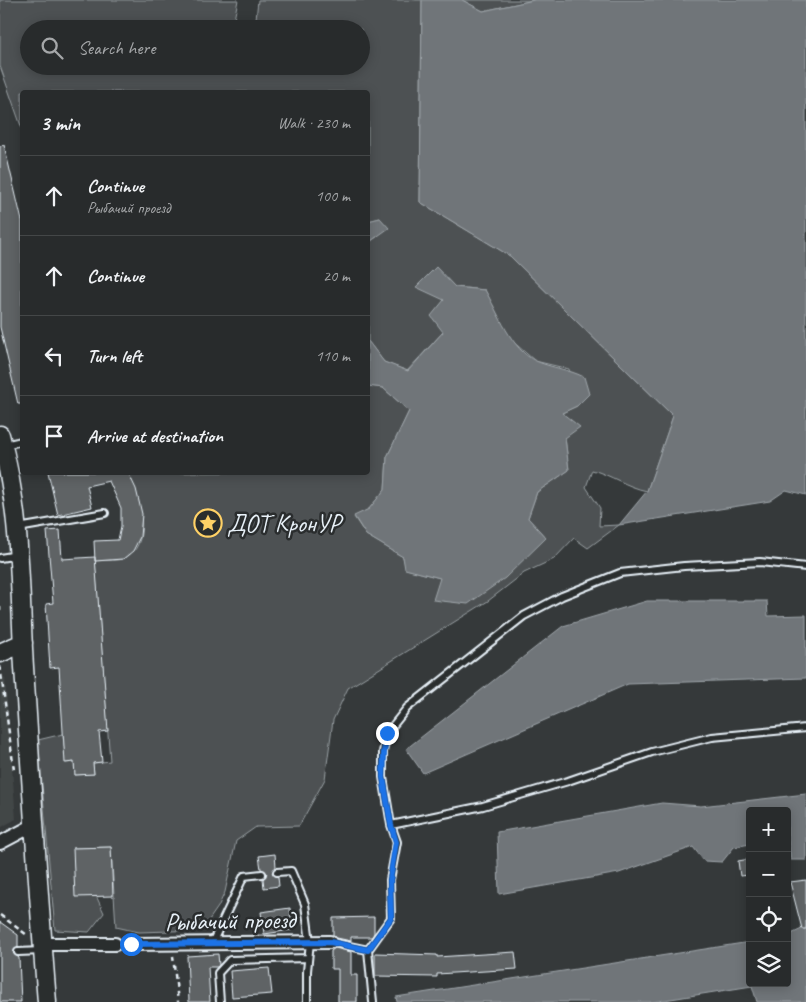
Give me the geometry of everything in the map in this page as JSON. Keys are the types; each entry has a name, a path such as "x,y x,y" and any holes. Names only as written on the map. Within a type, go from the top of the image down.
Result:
{"street":[{"path":"1,440 10,474 18,528 22,636 34,825 38,944 47,1002"},
{"path":"0,640 22,636"},
{"path":"0,653 22,636"},
{"path":"0,843 34,825"},
{"name":"Рыбачий проезд","path":"38,944 330,942"}],"lane":[{"path":"1,440 20,441"},
{"path":"18,528 105,512"},
{"path":"0,558 20,555"},
{"path":"373,1002 368,950 391,918 390,880 396,842 391,825 383,777 384,752 387,733 407,708 524,616 562,596 620,573 684,566 760,562 806,567"},
{"path":"391,825 483,806 568,781 652,752 712,737 806,728"},
{"path":"277,872 292,870 305,904 310,942 307,1002"},
{"path":"212,943 244,876 262,874"},
{"path":"330,942 368,950"},
{"path":"18,952 38,944"},
{"path":"220,1002 218,973 230,960 308,958"}],"path":[{"path":"0,606 0,612"},
{"path":"0,672 14,776"},
{"path":"0,915 38,944"},
{"path":"172,948 178,1002"}],"shaded area":[{"path":"0,0 238,0 234,20 20,20 20,75 370,75 370,20 256,20 258,0 422,0 420,202 510,256 673,416 647,491 592,470 586,487 600,508 599,526 619,525 588,548 574,538 554,559 524,573 488,601 348,688 333,720 325,779 299,826 256,827 236,841 225,892 218,907 202,930 139,932 116,927 111,847 74,848 104,913 89,932 55,930 38,740 63,734 66,763 74,762 75,775 94,774 93,763 110,761 95,561 122,559 132,553 138,544 142,519 140,506 129,475 370,475 370,386 383,388 409,411 387,457 385,489 369,509 354,517 366,535 403,557 406,569 440,578 545,537 528,518 537,492 569,470 562,413 577,406 569,369 535,361 509,338 485,290 455,287 436,268 444,301 443,332 407,371 384,362 370,344 370,242 377,237 380,218 370,220 370,90 20,90 20,123 0,66"},
{"path":"422,0 462,0 483,11 534,0 806,0 806,495 786,490 770,501 619,525 647,491 673,416 510,256 420,202"},
{"path":"462,0 534,0 483,11"},
{"path":"380,218 389,228 370,242 370,220"},
{"path":"436,267 455,287 485,290 512,340 527,356 536,361 584,377 589,394 577,406 562,413 580,427 565,438 569,470 537,492 528,518 546,538 505,578 468,604 433,600 440,578 405,569 403,557 366,535 354,516 369,509 385,489 387,457 409,411 383,388 370,386 370,344 384,362 408,371 443,332 431,316 444,300 416,287"},
{"path":"647,601 767,601 768,616 806,615 806,678 628,684 423,773 406,749 563,626"},
{"path":"5,677 16,819 0,828 0,680"},
{"path":"806,794 806,860 791,860 791,807 746,807 746,845 734,847 722,862 704,861 693,847 619,873 499,894 497,832 662,803 701,806"},
{"path":"806,927 806,1002 757,1002 752,987 791,987 791,934"},
{"path":"746,943 746,987 652,1002 397,1002 396,997"}],"building":[{"path":"4,145 20,213 20,404 18,404 0,327 0,146"},
{"path":"49,475 129,475 136,489 142,514 140,537 133,551 123,559 95,561 94,541 118,540 121,526 121,508 109,481 87,486 92,507 58,515"},
{"path":"60,530 62,559 95,557 108,731 99,732 102,762 93,763 94,774 75,775 74,762 65,763 59,667 50,668 46,604 53,603 47,531"},
{"path":"111,847 113,896 75,897 73,848"},
{"path":"275,854 276,867 272,873 278,877 279,886 264,888 263,879 267,873 261,869 259,856"},
{"path":"746,860 746,875 740,876 738,861"},
{"path":"806,880 806,929 802,929 791,882"},
{"path":"290,908 292,930 264,934 261,912"},
{"path":"374,917 374,933 372,937 351,937 351,941 337,938 333,935 333,918"},
{"path":"0,922 18,935 18,947 13,953 19,958 21,1002 0,1002"},
{"path":"335,948 351,952 351,975 357,975 357,1002 338,1002 338,969 331,969 331,951"},
{"path":"515,952 517,969 437,974 437,977 375,976 375,953 437,955 437,957"},
{"path":"218,954 219,965 217,967 208,967 210,1002 189,1002 187,956"},
{"path":"269,968 272,994 232,997 230,971"}],"place":[{"name":"ДОТ КронУР","path":"208,523"}],"route":[{"path":"131,944 330,942 368,950 391,918 390,880 396,842 391,825 383,777 387,733"}]}
